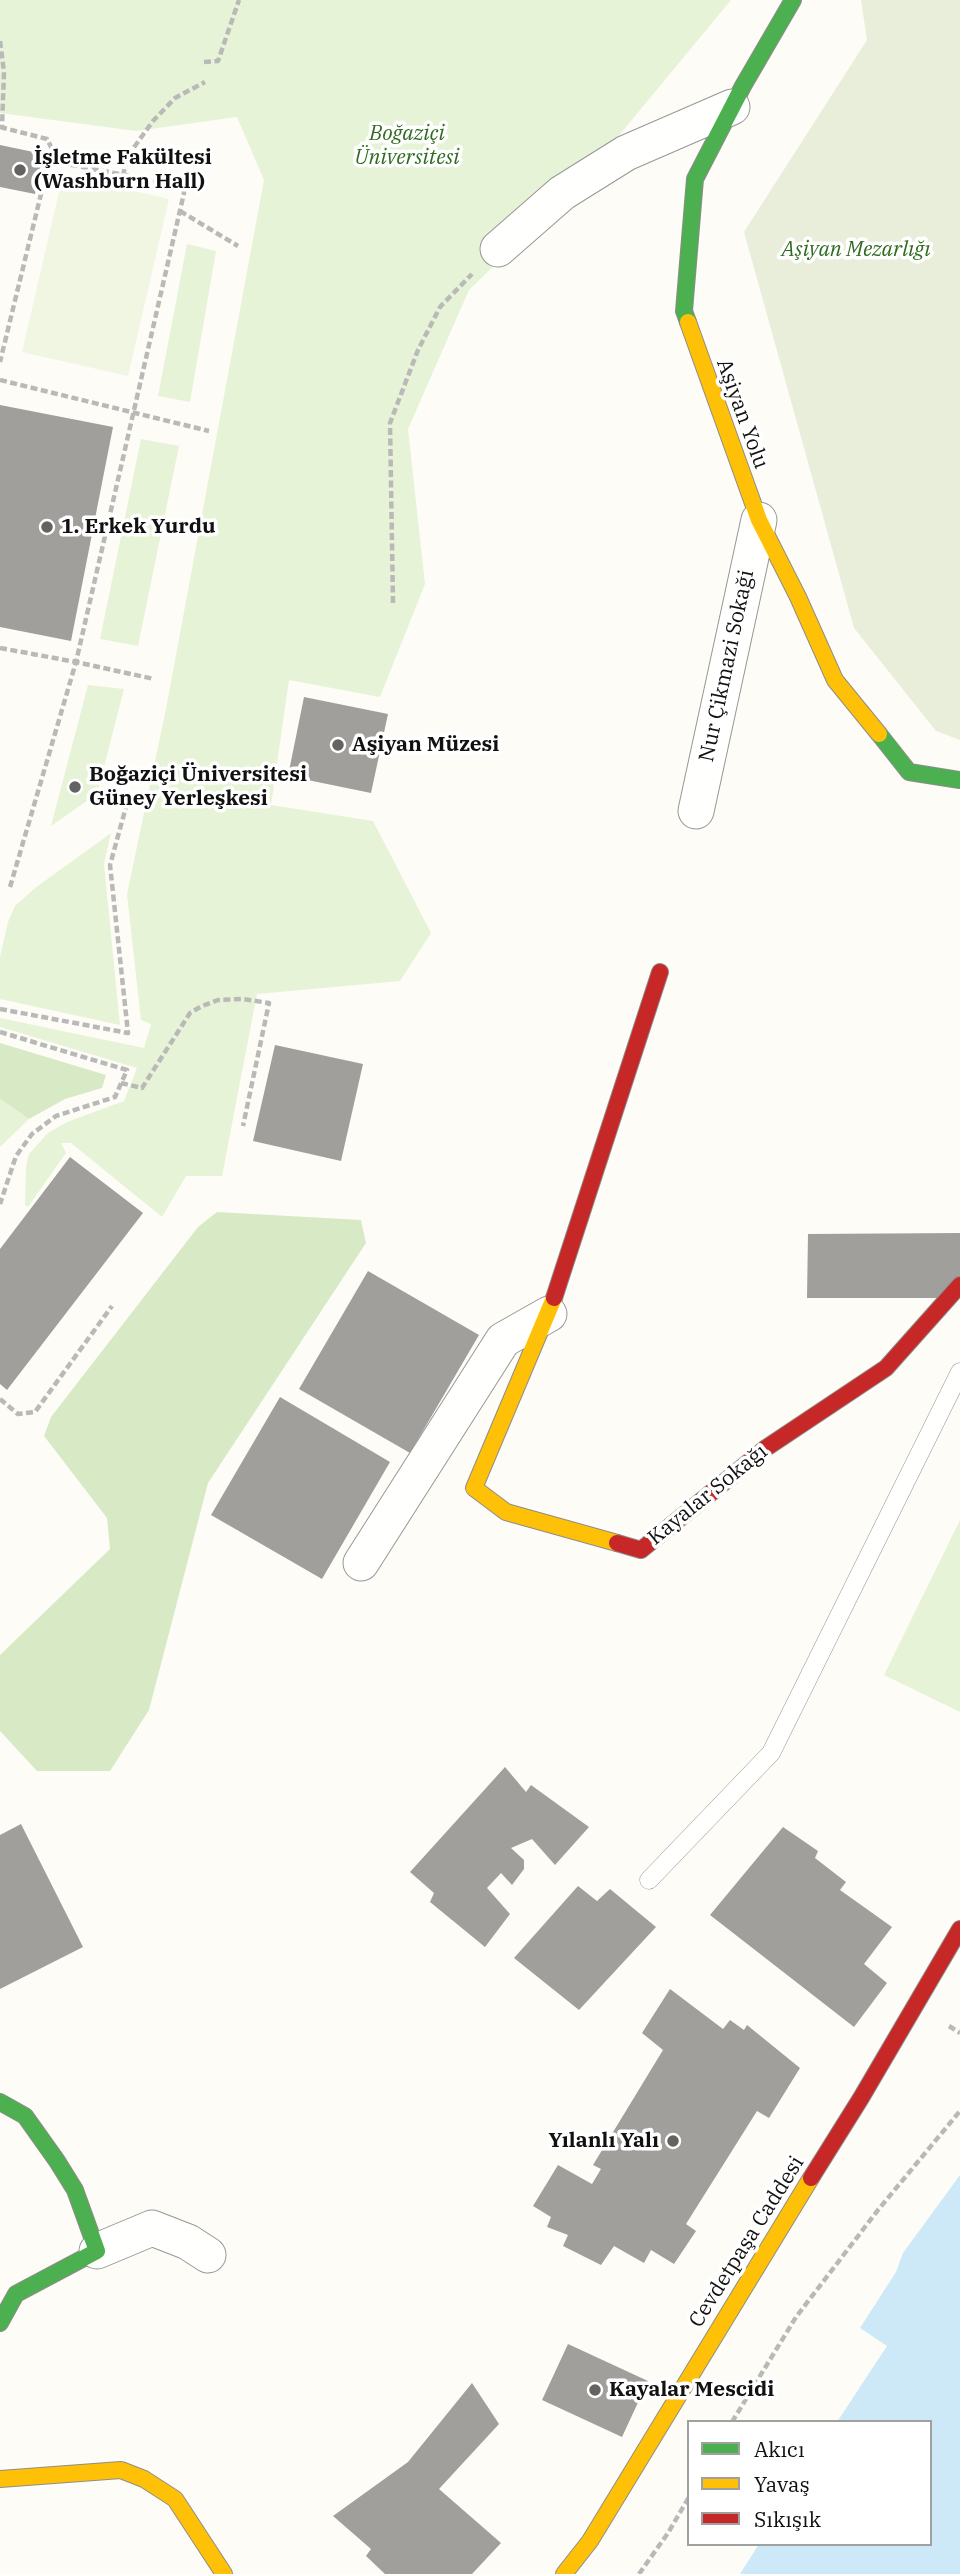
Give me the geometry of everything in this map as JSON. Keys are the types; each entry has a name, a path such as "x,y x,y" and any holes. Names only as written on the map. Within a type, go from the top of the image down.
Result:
{"street":[{"name":"Aşiyan Yolu","path":"793,0 732,107 695,180 684,311 759,520 799,597 835,680 909,772 960,780"},
{"path":"498,249 562,193 626,153 732,107"},
{"name":"Nur Çikmazi Sokaği","path":"696,811 759,520"},
{"name":"Kayalar Sokağı","path":"660,972 549,1314 474,1488 506,1512 641,1549 766,1448 886,1368 960,1285"},
{"path":"361,1563 503,1340 549,1314"},
{"name":"Cevdetpaşa Caddesi","path":"564,2574 590,2541 861,2098 960,1929"},
{"path":"0,2102 25,2116 63,2171 75,2190 97,2251"},
{"path":"0,2323 16,2294 97,2251 152,2228 188,2242 208,2255"},
{"path":"0,2479 121,2470 144,2479 175,2499 224,2574"}],"lane":[{"path":"649,1880 771,1753 960,1372"}],"path":[{"path":"204,62 218,61 239,0"},
{"path":"0,41 4,72 1,127 47,139 52,149 0,362"},
{"path":"123,176 127,157 153,121 175,98 205,82"},
{"path":"10,887 76,662 184,193 183,187 51,161"},
{"path":"180,211 238,246"},
{"path":"393,603 390,424 418,350 440,307 498,249"},
{"path":"0,380 209,430"},
{"path":"0,648 155,679"},
{"path":"0,1009 128,1033 110,865 126,807"},
{"path":"121,1083 142,1088 190,1013 202,1006 218,1000 243,999 269,1003 243,1126"},
{"path":"0,1032 127,1070 116,1097 55,1116 32,1134 16,1156 0,1204"},
{"path":"0,1399 18,1414 35,1412 112,1306"},
{"path":"733,2420 796,2317 878,2210 960,2111"},
{"path":"639,2574 687,2500"}],"green space":[{"name":"Boğaziçi Üniversitesi","path":"0,0 731,0 583,179 469,290 408,429 425,584 380,697 289,680 271,805 373,821 431,933 400,981 257,994 222,1176 186,1176 162,1217 71,1143 61,1143 66,1153 28,1207 25,1205 29,1154 48,1133 67,1122 124,1101 137,1068 0,1027 0,1018 144,1048 151,1024 141,1020 127,894 166,709 264,180 237,117 136,131 0,113"},
{"name":"Aşiyan Mezarlığı","path":"861,0 960,0 960,740 936,731 854,628 744,232 867,40"},
{"path":"63,175 169,199 128,376 22,352"},
{"path":"187,244 216,251 190,402 158,396"},
{"path":"141,439 179,446 138,646 100,639"},
{"path":"88,685 124,689 97,794 51,826"},
{"path":"111,833 104,864 120,1025 0,999 0,957 8,922 15,906 35,888"},
{"path":"0,1043 106,1075 102,1088 65,1099 29,1119 0,1099"},
{"path":"0,1099 29,1119 0,1147"},
{"path":"217,1212 361,1220 366,1243 208,1483 149,1710 110,1771 37,1771 0,1731 0,1655 110,1549 107,1518 44,1436 51,1417 198,1227"},
{"path":"960,1520 960,1712 884,1675"}],"water":[{"path":"960,2175 960,2574 740,2574 758,2546 932,2546 932,2420 838,2420 887,2346 860,2328 896,2272 903,2253"}],"building":[{"name":"İşletme Fakültesi (Washburn Hall)","path":"0,145 43,154 35,194 0,187"},
{"name":"1. Erkek Yurdu","path":"0,405 113,427 71,641 0,627"},
{"name":"Aşiyan Müzesi","path":"304,697 388,714 371,793 288,776"},
{"path":"275,1045 363,1064 341,1161 253,1141"},
{"path":"70,1157 143,1213 7,1390 0,1384 0,1249"},
{"path":"960,1233 960,1298 807,1298 808,1234"},
{"path":"368,1271 479,1335 410,1453 299,1389"},
{"path":"280,1397 390,1462 322,1579 211,1515"},
{"path":"505,1767 526,1792 531,1785 589,1827 555,1865 532,1839 511,1848 524,1860 524,1869 512,1885 501,1873 487,1888 510,1914 485,1947 430,1902 434,1893 410,1872"},
{"path":"21,1824 83,1947 0,1989 0,1835"},
{"path":"783,1827 818,1851 815,1858 846,1882 840,1890 892,1927 864,1964 887,1983 854,2027 710,1915"},
{"path":"578,1886 597,1901 610,1889 656,1927 579,2010 514,1958"},
{"name":"Yılanlı Yalı","path":"670,1989 723,2029 730,2020 744,2030 747,2025 800,2068 769,2118 757,2111 686,2224 696,2231 674,2264 651,2250 644,2263 614,2246 601,2265 563,2246 568,2235 547,2227 551,2217 533,2206 558,2165 592,2184 601,2169 593,2165 663,2050 642,2033"},
{"name":"Kayalar Mescidi","path":"568,2344 648,2381 622,2437 542,2400"},
{"path":"472,2383 499,2424 439,2489 501,2543 472,2574 385,2574 366,2556 371,2549 333,2516 408,2462"}],"traffic: fast":[{"path":"688,322 684,311 695,179 743,86 793,0"},
{"path":"879,734 909,772 960,780"},
{"path":"0,2102 25,2116 57,2161 75,2190 97,2251 16,2294 0,2323"}],"traffic: slow":[{"path":"688,322 759,520 798,597 835,680 879,734"},
{"path":"554,1298 474,1488 506,1512 617,1543"},
{"path":"564,2574 590,2541 811,2178"},
{"path":"0,2479 121,2470 144,2479 175,2499 224,2574"}],"traffic: jam":[{"path":"554,1298 660,972"},
{"path":"617,1543 641,1550 766,1448 886,1368 960,1285"},
{"path":"811,2178 960,1929"}],"place":[{"name":"İşletme Fakültesi (Washburn Hall)","path":"20,170"},
{"name":"1. Erkek Yurdu","path":"47,527"},
{"name":"Aşiyan Müzesi","path":"338,745"},
{"name":"Boğaziçi Üniversitesi Güney Yerleşkesi","path":"75,787"},
{"name":"Yılanlı Yalı","path":"673,2141"},
{"name":"Kayalar Mescidi","path":"595,2390"}]}
